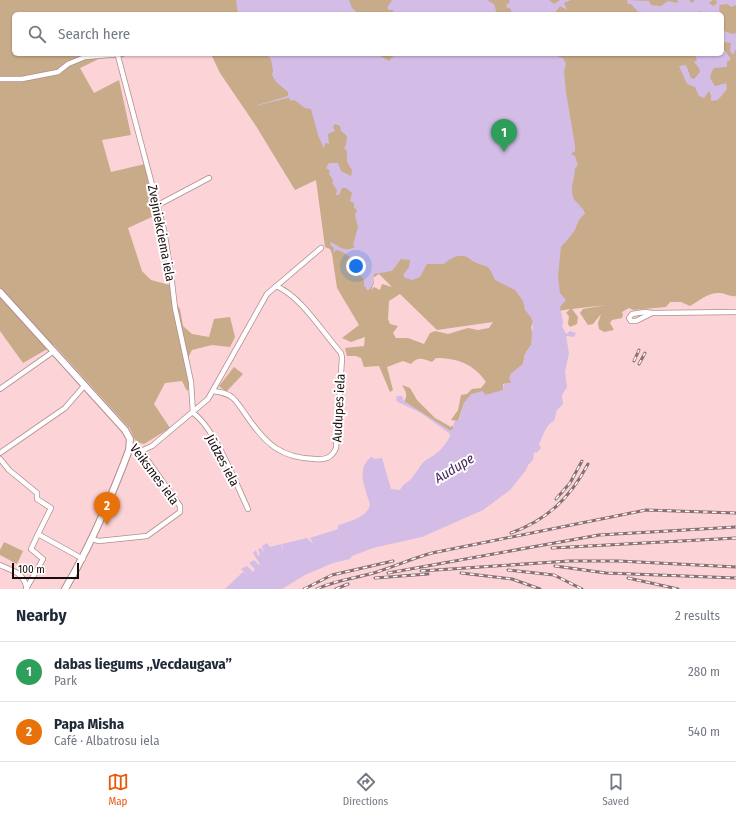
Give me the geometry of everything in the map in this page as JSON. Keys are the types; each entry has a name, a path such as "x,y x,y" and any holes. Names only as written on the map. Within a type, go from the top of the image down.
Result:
{"main road":[{"name":"Veiksmes iela","path":"0,292 128,434 130,445"},
{"path":"65,589 92,539 130,445"}],"street":[{"path":"0,79 22,79 58,72 68,64 85,57 102,56"},
{"name":"Zvejniekciema iela","path":"120,56 158,205 167,247 175,308 192,382 193,414"},
{"path":"158,205 184,193 208,178"},
{"path":"141,451 152,446 193,414 208,399 267,294 321,248"},
{"name":"Audupes iela","path":"213,391 223,392 233,399 258,432 277,450 297,458 313,460 325,460 334,453 336,448 340,395 341,353 297,301 276,286"},
{"path":"652,313 736,312"},
{"path":"0,388 54,351"},
{"path":"0,453 65,408 85,385"},
{"name":"Jūdzes iela","path":"193,414 204,424 221,450 248,509"},
{"name":"Veiksmes iela","path":"92,539 98,541 148,536 180,512 180,506 141,451 130,445"},
{"path":"0,459 9,470 38,493 37,499 51,508 32,549 43,559 27,589"},
{"path":"38,534 82,559"},
{"path":"0,565 20,574 24,579 27,589"}],"shaded area":[{"path":"0,0 736,0 736,296 716,293 704,297 690,306 681,302 670,302 666,307 633,310 629,308 622,312 622,318 612,320 610,323 614,330 604,332 599,329 598,323 601,314 593,324 588,325 580,313 583,309 606,305 572,309 578,317 577,324 570,327 568,324 569,316 566,313 570,309 531,316 533,322 531,327 533,337 531,345 525,354 523,364 511,374 511,383 503,384 503,390 494,394 469,397 464,403 458,421 451,420 458,410 461,395 467,394 472,389 481,388 486,382 470,366 458,361 444,358 436,358 432,362 418,359 411,364 403,361 387,367 393,390 390,392 379,366 364,367 361,358 356,356 347,356 345,348 364,346 365,337 351,342 342,338 359,325 337,288 332,254 330,249 325,247 316,180 295,190 256,126 220,73 212,56 724,56 724,12 12,12 12,56 105,56 80,68 94,93 119,80 131,135 102,140 111,172 145,164 154,216 128,228 142,271 151,280 170,285 172,298 180,309 183,326 192,334 209,337 214,319 230,317 235,337 230,347 212,345 192,350 186,362 190,387 187,391 182,381 165,383 154,404 170,428 144,444 136,442 130,429 54,345 23,363 0,331","holes":["379,274 392,287 382,284 380,290 374,287 371,290 374,283 373,278","400,294 437,330 493,322 489,328 478,330 468,328 448,334 435,331 430,333 424,344 408,338 396,338 393,333 398,326 390,324 388,319 389,301"]},
{"path":"234,367 243,374 226,392 219,386"},
{"path":"402,385 410,388 417,400 435,418 451,427 453,425 453,429 450,431 404,402 406,393"},
{"path":"4,542 23,551 17,564 0,555 0,550"}],"water":[{"path":"236,0 349,0 352,8 357,12 238,12"},
{"path":"392,0 487,0 494,4 496,12 394,12 393,10 389,10 387,8"},
{"path":"509,0 549,0 554,4 560,0 571,0 564,3 567,10 560,6 556,12 511,12 511,9 506,7 510,2"},
{"path":"627,0 649,1 651,5 661,6 668,1 677,3 678,0 689,0 692,3 695,0 713,0 709,3 713,6 717,3 716,0 736,0 736,5 731,7 727,4 720,5 720,12 638,12 631,4 628,4"},
{"path":"724,31 732,34 736,33 736,49 733,55 730,51 731,43 724,42"},
{"path":"724,50 731,59 727,62 727,67 714,68 712,71 710,78 715,86 726,83 727,89 718,100 711,101 709,91 704,98 699,96 695,87 687,84 679,66 686,65 691,78 694,79 700,72 699,68 694,62 697,60 696,56 724,56"},
{"name":"Audupe","path":"268,56 380,56 389,61 393,56 558,56 563,58 566,64 564,71 566,92 575,145 575,151 571,154 575,156 578,165 575,168 572,191 574,199 585,214 580,219 575,230 561,247 558,277 560,293 566,300 560,307 563,322 562,326 566,334 570,331 576,333 574,337 566,336 569,353 565,372 567,387 562,395 563,404 557,410 554,421 549,425 543,435 539,445 541,448 536,453 534,452 533,460 510,490 483,510 422,537 373,548 352,556 350,559 333,563 305,575 282,589 225,589 243,572 249,577 241,569 247,566 253,572 255,569 249,563 254,560 259,565 260,564 253,553 256,550 258,556 260,555 258,549 261,548 264,553 262,546 267,543 270,547 281,544 283,551 282,544 307,538 313,543 310,538 338,529 338,525 357,518 365,513 370,505 364,486 363,474 366,462 371,457 375,459 382,458 391,489 400,490 413,477 424,461 437,453 443,447 450,436 449,433 421,413 398,402 396,400 397,396 402,396 404,401 451,431 453,429 454,422 459,420 464,403 471,394 483,391 485,395 503,390 504,383 511,383 509,378 511,374 523,364 525,354 531,345 533,320 525,310 523,301 515,290 495,280 489,268 474,262 468,257 454,257 444,264 427,264 420,277 412,280 405,278 403,275 409,267 410,260 401,259 392,271 374,274 373,284 369,290 367,290 364,285 364,279 351,258 339,250 336,250 333,253 334,248 330,244 331,242 345,249 355,247 353,245 358,227 355,215 357,210 354,208 354,203 350,201 352,193 346,188 342,188 339,195 336,195 337,190 332,183 333,180 329,174 330,171 326,168 329,163 338,163 341,171 351,176 352,170 347,162 347,151 344,148 346,145 347,136 341,131 340,126 335,124 333,127 335,131 328,134 329,144 325,143 324,149 318,135 311,109 305,108 294,100 290,101 288,98 251,107 288,96 288,92 276,82 272,75 273,71 271,59"}],"railway":[{"path":"634,361 639,350"},
{"path":"639,364 645,353"},
{"path":"556,499 570,483 582,461"},
{"path":"511,533 536,522 556,506 573,487 588,464"},
{"path":"317,589 339,581 377,572 432,553 646,510 736,513"},
{"path":"388,573 599,535 736,527"},
{"path":"552,548 736,538"},
{"path":"304,589 332,575 393,561"},
{"path":"421,571 569,561 619,561 736,567"},
{"path":"555,566 606,573 736,578"},
{"path":"508,570 554,575 582,589"},
{"path":"461,573 512,579 540,589"},
{"path":"375,578 428,574"},
{"path":"628,578 678,589"},
{"path":"336,589 348,584"}],"place":[{"name":"dabas liegums „Vecdaugava”","path":"504,152"},
{"name":"Papa Misha","path":"107,525"}]}
